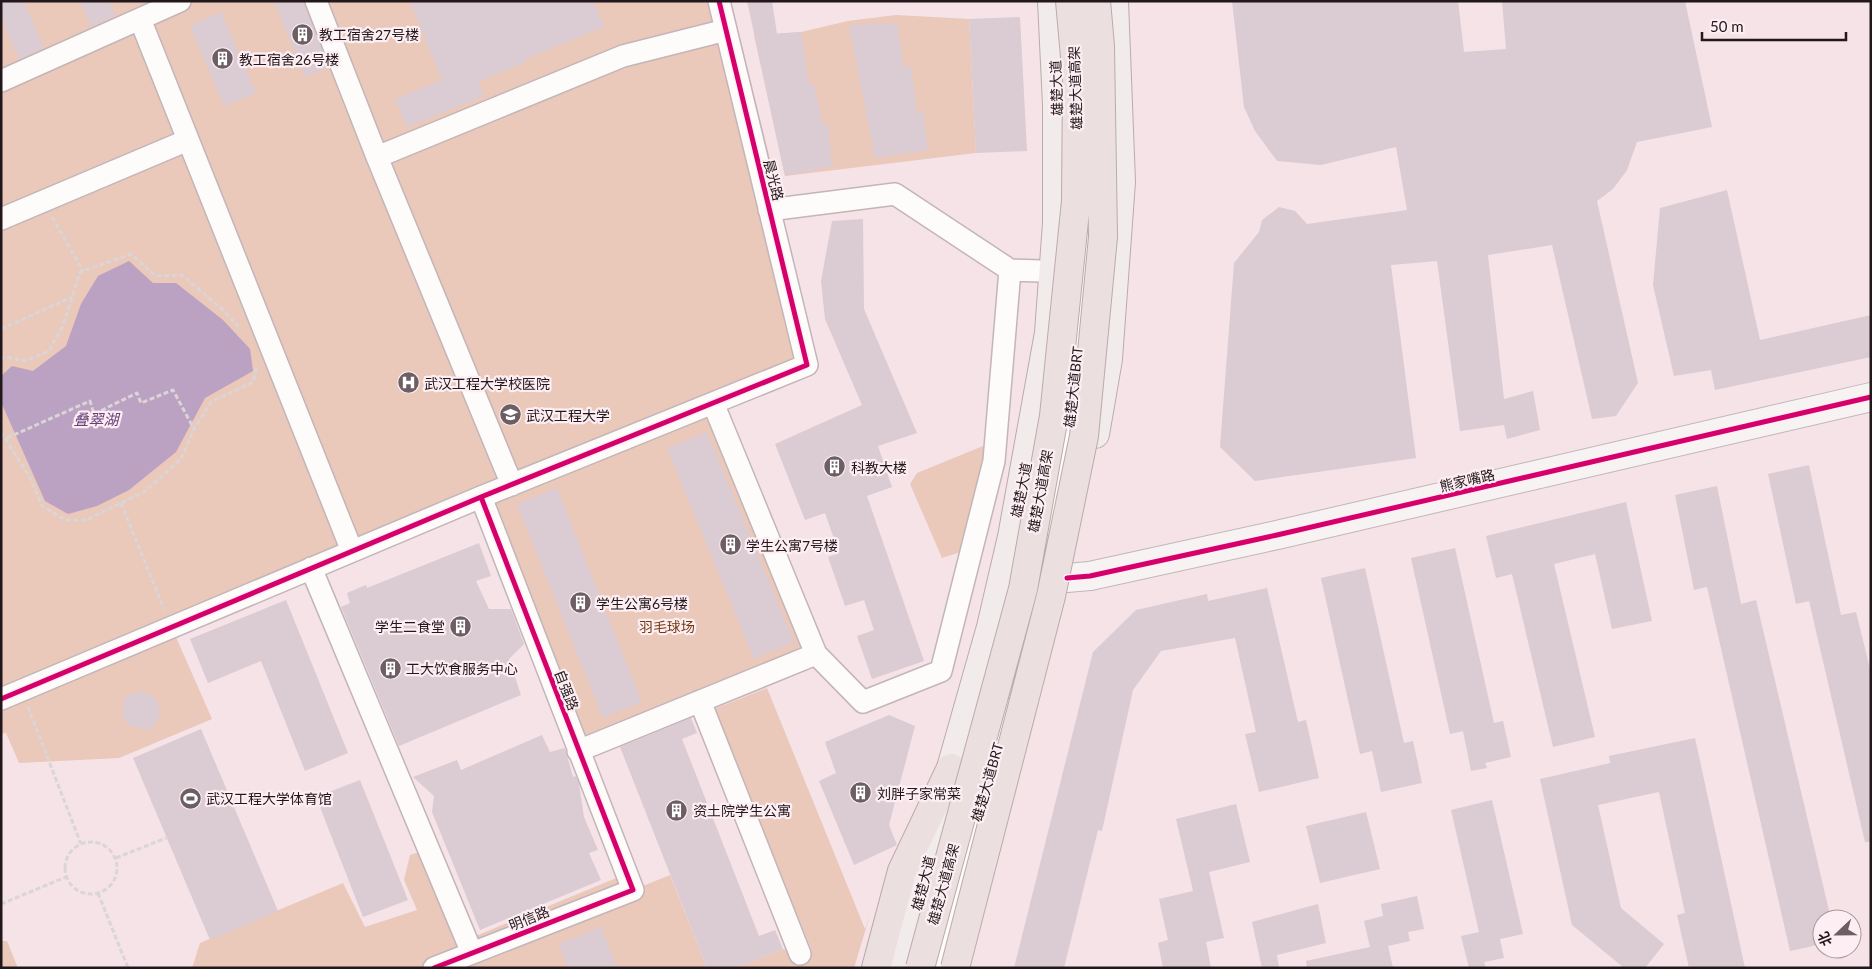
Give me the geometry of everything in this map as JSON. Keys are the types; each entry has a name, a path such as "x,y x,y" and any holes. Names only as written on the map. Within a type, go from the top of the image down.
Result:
{"highway":[{"name":"雄楚大道高架","path":"920,968 1023,589 1054,416 1076,201 1077,79 1070,1"},
{"name":"雄楚大道高架","path":"955,968 1051,596 1084,436 1103,236 1100,46 1096,1"},
{"path":"1100,1 1100,46"},
{"path":"878,959 902,871 951,768"}],"main road":[{"name":"雄楚大道","path":"902,968 951,768 991,627 1012,538 1046,352 1057,223 1057,105 1052,1"},
{"path":"967,968 1055,571 1077,535 1108,359 1121,182 1114,1"},
{"path":"1050,309 1057,289 1075,277 1085,278 1090,279 1105,291 1111,316"}],"street":[{"path":"1,81 180,1"},
{"path":"316,1 377,157 512,485"},
{"name":"晨光路","path":"713,403 806,365 719,1"},
{"path":"140,19 352,551"},
{"path":"377,157 623,56 726,30"},
{"path":"1,219 188,140"},
{"path":"769,210 895,194 1010,270 1041,271"},
{"path":"1,699 481,497 713,403 816,654 863,702 941,671 994,461 1010,270"},
{"name":"熊家嘴路","path":"1055,571 1090,576 1277,536 1871,398"},
{"name":"自强路","path":"481,497 632,890"},
{"path":"311,568 462,960"},
{"path":"578,751 816,654"},
{"path":"700,701 800,954"},
{"name":"明信路","path":"434,968 462,960 632,890"}],"lane":[{"name":"雄楚大道BRT","path":"1048,546 1070,419 1085,278 1090,194"},
{"path":"1028,632 1055,571"},
{"name":"雄楚大道BRT","path":"937,968 966,856 1014,689"}],"path":[{"path":"43,201 82,271"},
{"path":"1,360 4,357 26,361 49,352 64,326 80,272 131,254 156,276 182,275 223,310 246,334"},
{"path":"1,328 72,297"},
{"path":"1,432 7,438 30,478 42,506 65,520 86,520 144,492 181,459 194,429 211,402 253,382 258,365"},
{"path":"7,438 90,401 94,414 137,393 140,402 172,390 194,429"},
{"path":"121,503 172,627"},
{"path":"22,690 81,844"},
{"path":"116,858 166,838"},
{"path":"90,842 103,844 111,850 116,858 118,868 112,885 98,893 86,894 78,891 66,876 65,865 68,856 73,849 81,844 90,842"},
{"path":"1,904 66,876"},
{"path":"98,893 128,968"}],"green space":[{"name":"羽毛球场","path":"1,1 731,1 778,192 769,210 807,365 713,403 816,654 578,751 481,497 172,628 212,719 119,758 19,763 6,733 1,734"},
{"path":"896,15 969,19 976,153 785,176 754,35 801,32 848,21"},
{"path":"988,444 964,551 942,558 910,484 917,473"},
{"path":"767,688 865,929 870,915 854,968 736,968 783,949 800,954 812,951 714,709"},
{"path":"428,849 466,940 626,874 633,890 670,875 707,968 192,968 200,943 343,883 365,927 417,910 404,880 410,855"},
{"path":"1,941 7,941 18,968 1,968"}],"water":[{"name":"叠翠湖","path":"129,261 153,283 176,283 223,320 250,349 253,371 205,398 176,452 129,490 97,506 68,514 45,501 1,402 1,376 12,366 33,371 66,346 81,304 98,276"}],"building":[{"path":"1,1 24,1 44,48 19,59 1,16"},
{"path":"80,1 109,1 115,16 91,27"},
{"name":"教工宿舍27号楼","path":"274,1 304,1 329,67 305,77"},
{"path":"410,1 594,1 604,27 525,59 526,62 478,82 484,96 407,127 395,99 442,80"},
{"path":"747,1 772,1 777,34 801,32 809,84 814,84 823,125 828,125 832,166 785,176"},
{"path":"1232,1 1458,1 1464,52 1506,49 1502,1 1685,1 1712,127 1637,142 1627,170 1613,189 1597,201 1638,383 1616,416 1592,419 1552,245 1488,255 1504,399 1533,391 1540,430 1507,439 1504,425 1460,431 1437,261 1391,265 1416,458 1255,481 1220,447 1234,263 1259,232 1262,220 1279,207 1295,211 1307,224 1407,210 1396,147 1321,165 1277,161 1255,131 1244,107"},
{"name":"教工宿舍26号楼","path":"221,12 256,93 224,106 190,26"},
{"path":"1020,17 1027,151 976,153 969,19"},
{"path":"897,23 904,68 911,66 917,112 923,112 928,150 875,158 849,25"},
{"path":"1727,190 1760,340 1871,315 1871,357 1715,390 1711,370 1674,376 1653,285 1660,208"},
{"name":"科教大楼","path":"863,219 864,309 917,433 878,446 892,487 867,496 924,661 872,679 857,636 874,630 864,600 845,606 828,557 839,553 825,513 805,520 775,444 862,405 825,319 821,281 832,221"},
{"name":"学生公寓7号楼","path":"707,432 794,642 754,659 667,448"},
{"path":"1809,465 1841,615 1856,612 1871,673 1871,842 1865,842 1809,601 1796,604 1768,474"},
{"path":"1717,486 1741,604 1756,600 1829,909 1812,909 1812,946 1790,951 1707,587 1694,590 1675,495"},
{"name":"学生公寓6号楼","path":"557,488 642,702 603,718 517,504"},
{"path":"1626,502 1652,621 1612,629 1595,554 1554,564 1595,737 1553,747 1512,574 1496,578 1486,536"},
{"name":"学生二食堂","path":"479,543 491,576 476,581 489,609 511,609 524,644 509,659 521,695 399,746 341,607 350,603 347,593 366,585 367,588"},
{"path":"1455,548 1494,723 1503,721 1511,757 1485,763 1487,768 1471,771 1463,731 1450,734 1411,558"},
{"path":"1365,568 1404,743 1413,741 1422,783 1381,792 1372,751 1360,754 1321,578"},
{"path":"1267,588 1298,722 1306,720 1319,778 1259,792 1245,734 1256,732 1235,638 1161,651 1133,690 1102,831 1098,830 1064,968 1014,968 1093,652 1136,610 1207,594 1208,601"},
{"path":"286,600 348,753 305,771 261,661 208,683 190,639"},
{"path":"139,691 151,694 159,704 159,717 151,730 129,726 122,715 123,702 127,696"},
{"name":"刘胖子家常菜","path":"889,715 915,726 889,825 897,845 854,865 819,781 836,773 825,742"},
{"name":"资土院学生公寓","path":"691,718 697,733 682,739 759,936 775,930 783,949 736,968 707,968 620,747"},
{"name":"武汉工程大学体育馆","path":"201,729 278,911 210,940 133,758"},
{"path":"542,735 550,752 565,748 573,777 576,776 579,784 584,817 598,850 589,853 601,880 480,930 432,812 434,796 413,777 457,760 461,770"},
{"path":"1695,738 1745,968 1689,968 1677,915 1685,913 1659,792 1598,805 1621,908 1664,944 1645,968 1624,968 1572,925 1540,779 1610,763 1609,756"},
{"path":"360,780 408,900 363,917 316,797"},
{"path":"1492,800 1523,934 1500,939 1504,958 1484,962 1486,968 1469,968 1461,936 1479,932 1451,810"},
{"path":"1236,804 1250,862 1209,872 1224,938 1206,942 1211,968 1163,968 1158,943 1168,940 1159,899 1193,891 1176,819"},
{"path":"1366,812 1380,869 1320,883 1306,826"},
{"path":"1417,896 1424,929 1408,932 1410,941 1388,946 1393,968 1307,968 1306,961 1370,947 1364,921 1383,916 1381,904"},
{"path":"1318,904 1326,943 1277,955 1279,968 1262,968 1252,922"},
{"path":"601,927 617,968 568,968 559,944"}],"cycle path":[{"path":"1,699 481,497 807,365 719,1"},
{"path":"1067,578 1090,576 1277,535 1871,397"},
{"path":"434,968 633,890 481,497"}],"place":[{"name":"教工宿舍27号楼","path":"303,34"},
{"name":"教工宿舍26号楼","path":"223,59"},
{"name":"武汉工程大学校医院","path":"408,383"},
{"name":"武汉工程大学","path":"510,415"},
{"name":"科教大楼","path":"835,467"},
{"name":"学生公寓7号楼","path":"730,545"},
{"name":"学生公寓6号楼","path":"580,603"},
{"name":"学生二食堂","path":"461,626"},
{"name":"工大饮食服务中心","path":"390,668"},
{"name":"刘胖子家常菜","path":"861,793"},
{"name":"武汉工程大学体育馆","path":"190,798"},
{"name":"资土院学生公寓","path":"677,810"}]}
